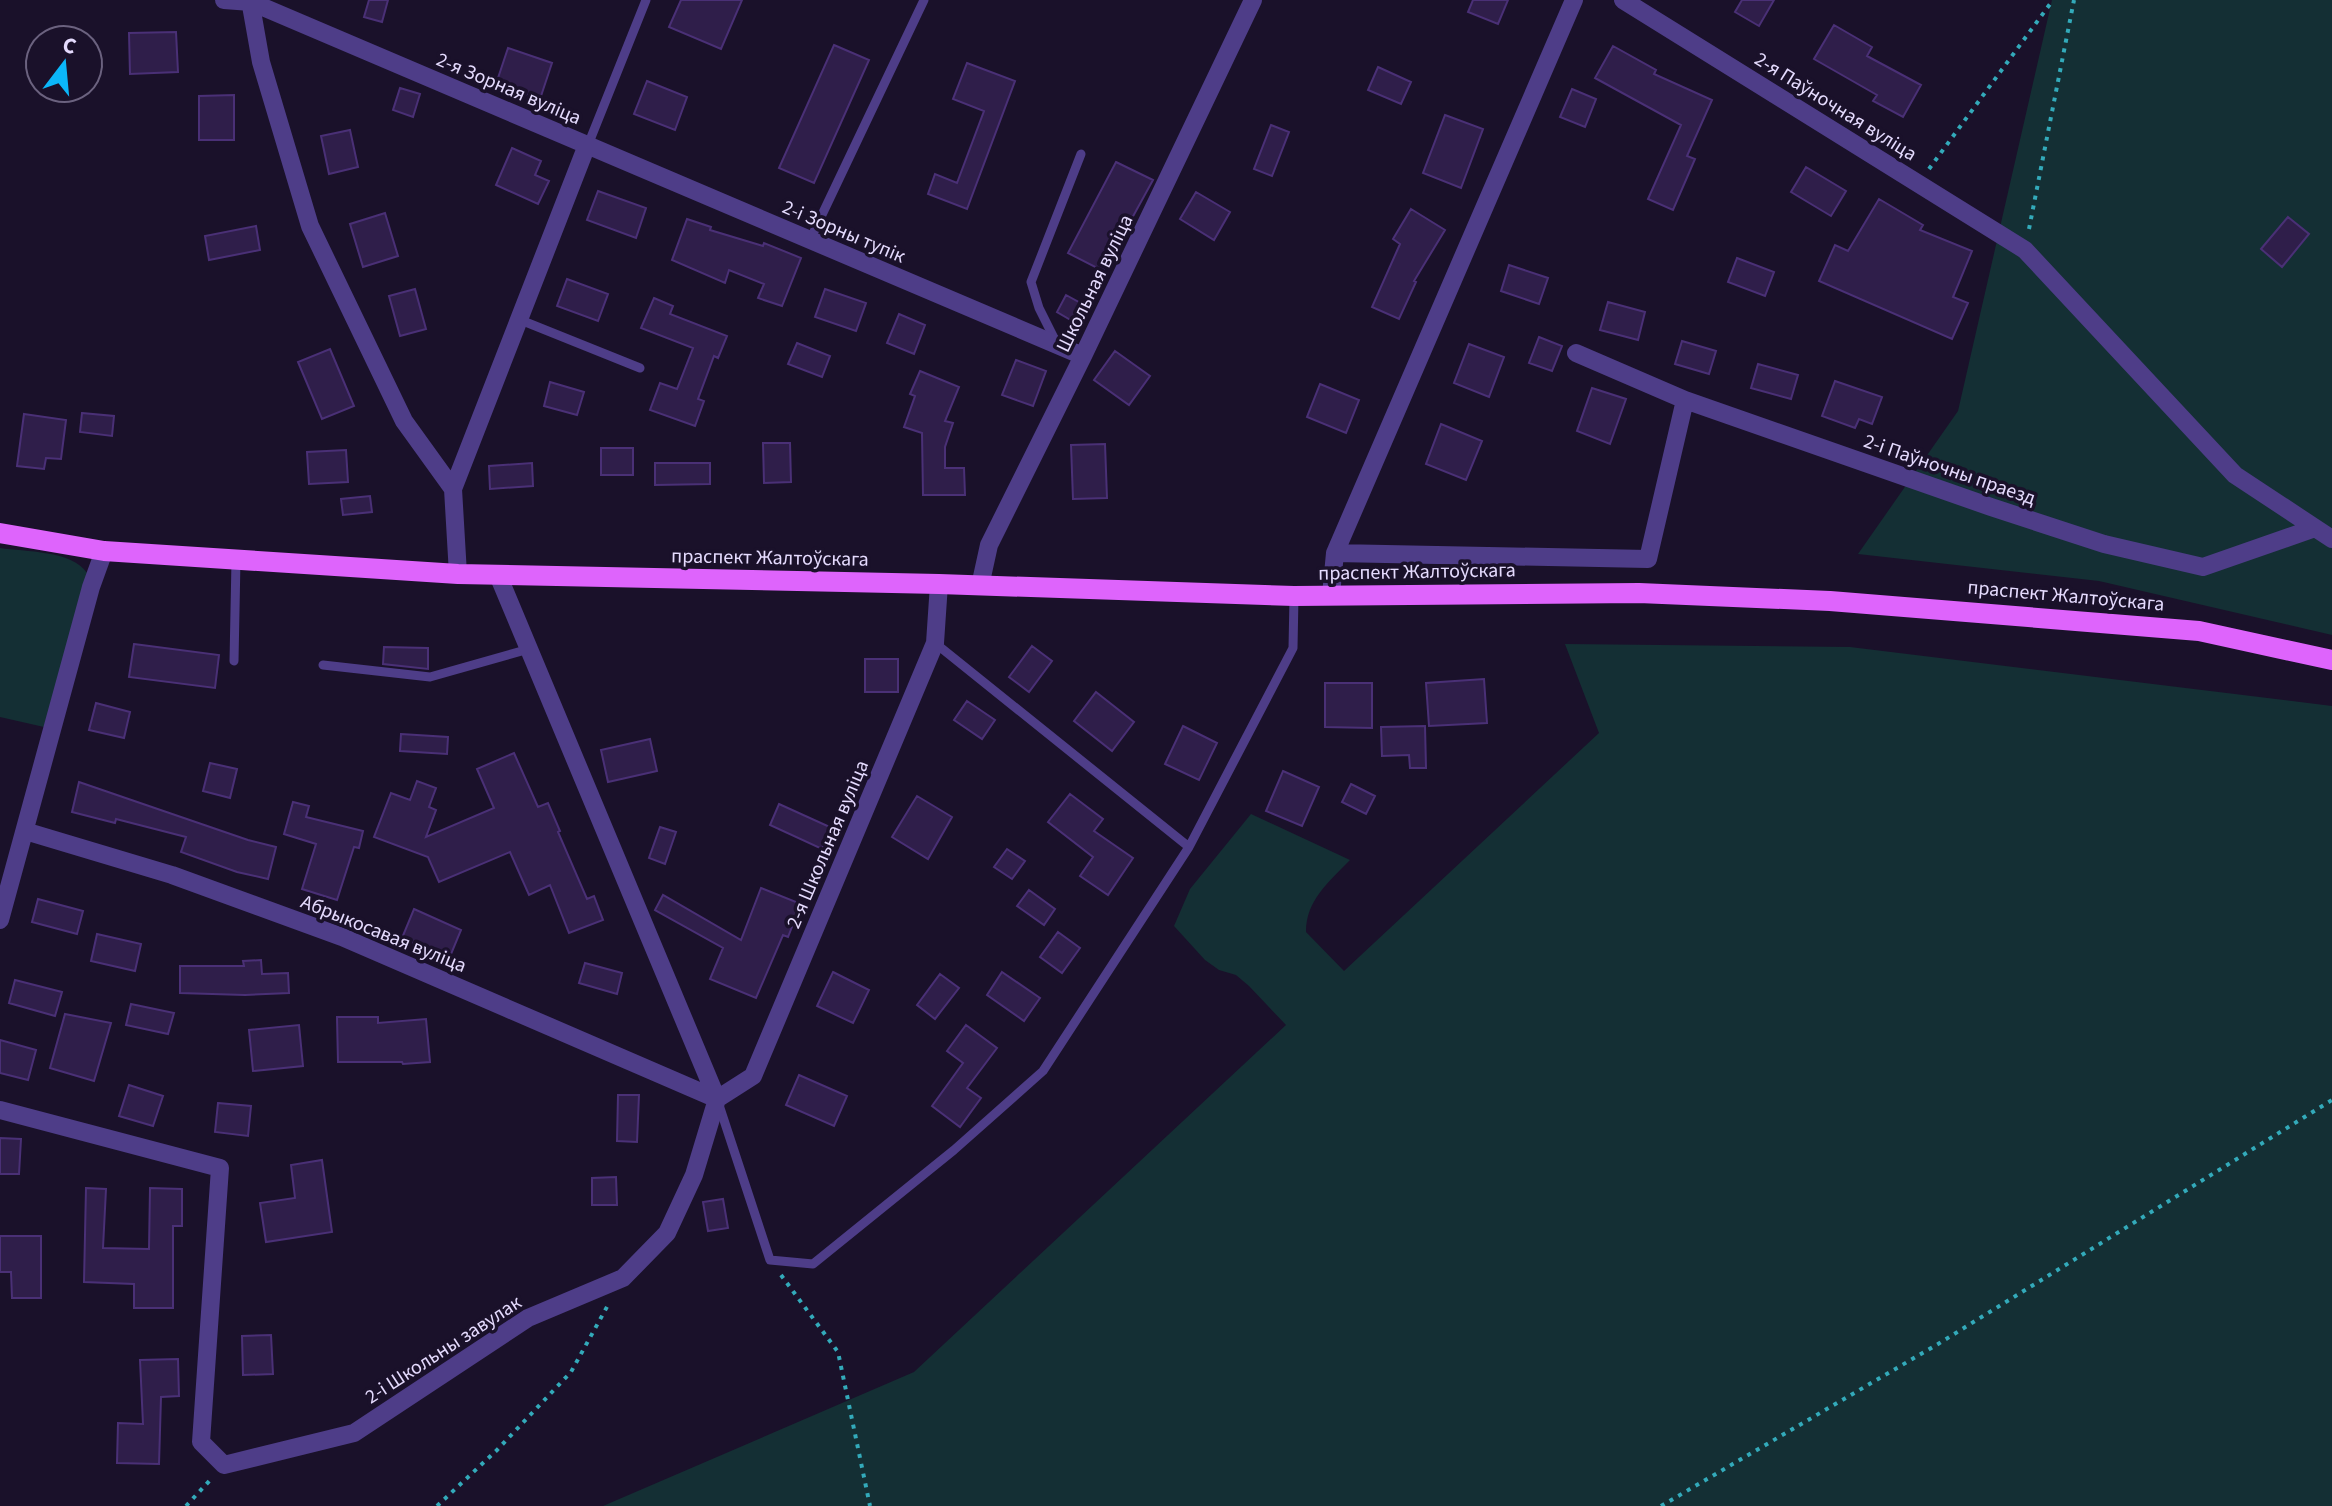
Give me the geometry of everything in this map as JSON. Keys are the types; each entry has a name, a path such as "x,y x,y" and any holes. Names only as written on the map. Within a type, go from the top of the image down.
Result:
{"main road":[{"name":"праспект Жалтоўскага","path":"0,533 104,551 458,574 939,584 1294,596 1639,593 1830,601 2199,631 2332,660"}],"street":[{"name":"2-я Зорная вуліца","path":"224,0 251,1 587,145 453,489 458,574"},
{"name":"Школьная вуліца","path":"980,586 989,545 1253,0"},
{"path":"1331,595 1335,553 1574,0"},
{"name":"2-я Паўночная вуліца","path":"1623,0 2025,250 2235,475 2332,539"},
{"path":"251,1 261,62 310,226 404,421 453,489"},
{"name":"2-і Зорны тупік","path":"587,145 1083,356"},
{"name":"2-і Паўночны праезд","path":"1576,353 1685,400 2104,544 2203,567 2315,528"},
{"path":"1335,553 1648,559 1685,400"},
{"path":"0,920 87,602 104,551"},
{"path":"498,575 717,1099"},
{"name":"2-я Школьная вуліца","path":"717,1099 753,1076 935,643 939,584"},
{"name":"Абрыкосавая вуліца","path":"25,831 172,875 342,937 717,1099"},
{"name":"2-і Школьны завулак","path":"224,1465 354,1433 528,1318 623,1278 667,1233 694,1175 717,1099"},
{"path":"0,1110 220,1168 201,1442 224,1465"}],"lane":[{"path":"587,145 646,0"},
{"path":"810,240 924,0"},
{"path":"1058,346 1039,308 1031,282 1081,154"},
{"path":"518,319 640,368"},
{"path":"234,661 236,560"},
{"path":"717,1099 770,1260 813,1264 954,1150 1043,1071 1189,847 1293,648 1294,596"},
{"path":"935,643 1189,847"},
{"path":"323,665 430,677 529,649"}],"path":[{"path":"1919,183 2053,0"},
{"path":"2025,250 2074,0"},
{"path":"1661,1506 1938,1344 2332,1100"},
{"path":"770,1260 838,1352 870,1506"},
{"path":"437,1506 497,1450 571,1372 623,1278"},
{"path":"186,1506 224,1465"}],"green space":[{"path":"2052,0 2332,0 2332,635 2099,581 1858,554 1958,411"},
{"path":"0,548 59,556 80,565 87,573 44,727 0,717"},
{"path":"1565,644 1850,647 2332,706 2332,1506 603,1506 914,1372 1286,1025 1236,975 1219,970 1205,960 1174,926 1190,889 1251,814 1350,860 1314,901 1306,932 1344,971 1599,733"}],"building":[{"path":"369,0 388,0 382,22 364,17"},
{"path":"681,0 742,0 721,49 669,27"},
{"path":"1473,0 1508,0 1498,24 1468,12"},
{"path":"1742,0 1774,0 1759,26 1735,12"},
{"path":"1834,25 1872,47 1867,56 1921,85 1903,117 1873,101 1877,95 1814,59"},
{"path":"176,32 178,72 130,74 129,33"},
{"path":"834,45 869,60 814,183 779,168"},
{"path":"1613,46 1656,70 1654,74 1712,100 1687,156 1695,159 1673,210 1648,199 1681,125 1595,78"},
{"path":"508,48 552,63 540,99 496,84"},
{"path":"967,63 1015,81 967,209 928,194 935,174 957,183 984,111 953,99"},
{"path":"1378,67 1411,82 1401,104 1368,90"},
{"path":"647,81 687,97 675,130 634,114"},
{"path":"400,88 420,94 413,117 393,110"},
{"path":"1572,89 1596,99 1585,127 1560,117"},
{"path":"234,95 234,140 199,140 199,96"},
{"path":"1445,115 1483,129 1461,188 1423,173"},
{"path":"1271,125 1289,132 1272,176 1254,169"},
{"path":"350,130 358,167 329,174 321,136"},
{"path":"512,148 541,161 535,175 549,181 538,204 496,185"},
{"path":"1116,162 1153,180 1103,271 1068,253"},
{"path":"1806,167 1846,191 1831,216 1791,192"},
{"path":"598,191 646,208 636,238 587,220"},
{"path":"1196,192 1230,212 1214,240 1180,219"},
{"path":"1879,199 1923,225 1920,230 1972,251 1953,297 1968,303 1952,339 1819,281 1835,245 1848,251"},
{"path":"1411,209 1445,230 1414,281 1399,319 1372,307 1400,244 1393,239"},
{"path":"385,213 398,256 363,267 350,224"},
{"path":"2288,217 2309,234 2282,267 2261,249"},
{"path":"687,219 711,227 710,230 763,246 764,243 801,258 782,306 758,298 764,284 729,270 725,283 672,260"},
{"path":"256,226 260,250 209,260 205,236"},
{"path":"1737,258 1774,272 1765,296 1728,282"},
{"path":"1509,265 1548,278 1539,304 1501,291"},
{"path":"567,279 608,294 598,321 557,306"},
{"path":"415,289 426,329 400,336 389,296"},
{"path":"825,289 866,303 856,331 815,317"},
{"path":"1066,295 1084,305 1074,322 1057,312"},
{"path":"654,298 673,306 670,314 727,336 718,358 714,356 698,399 704,401 695,426 650,410 660,383 677,389 693,348 641,328"},
{"path":"1608,302 1645,312 1638,340 1600,330"},
{"path":"899,314 925,325 914,354 887,343"},
{"path":"1539,337 1562,346 1552,371 1529,363"},
{"path":"1682,341 1716,351 1709,374 1675,364"},
{"path":"797,343 830,356 822,377 788,364"},
{"path":"1469,344 1504,357 1489,397 1454,383"},
{"path":"330,349 354,406 322,419 298,362"},
{"path":"1115,351 1150,376 1129,405 1094,380"},
{"path":"1016,360 1046,371 1033,406 1002,395"},
{"path":"1758,364 1798,375 1791,399 1751,388"},
{"path":"920,371 959,387 945,421 953,423 945,447 945,468 964,468 965,495 923,495 922,433 904,427 915,396 910,394"},
{"path":"1835,381 1882,397 1872,424 1859,419 1855,428 1822,416"},
{"path":"550,382 584,392 577,415 544,406"},
{"path":"1320,384 1359,400 1346,433 1307,417"},
{"path":"1592,388 1626,399 1610,444 1577,431"},
{"path":"82,413 114,416 112,436 80,432"},
{"path":"24,414 66,420 61,459 46,458 44,469 17,466"},
{"path":"1441,424 1482,441 1466,480 1426,464"},
{"path":"763,443 790,443 791,482 764,483"},
{"path":"1105,444 1107,498 1073,499 1071,445"},
{"path":"601,448 633,448 633,475 601,475"},
{"path":"346,450 348,482 309,484 307,452"},
{"path":"532,463 533,486 490,489 489,466"},
{"path":"655,463 710,463 710,484 655,485"},
{"path":"370,496 372,512 343,515 341,499"},
{"path":"134,644 219,655 215,688 129,677"},
{"path":"1032,646 1052,661 1029,692 1009,677"},
{"path":"384,647 428,648 428,669 383,664"},
{"path":"865,659 898,659 898,692 865,692"},
{"path":"1484,679 1487,723 1429,726 1426,683"},
{"path":"1325,683 1372,683 1372,728 1325,727"},
{"path":"1096,692 1134,722 1112,751 1074,721"},
{"path":"967,701 995,720 982,739 954,720"},
{"path":"96,703 130,712 124,738 89,730"},
{"path":"1183,726 1217,743 1199,780 1165,764"},
{"path":"1425,726 1426,768 1410,768 1409,755 1382,756 1381,727"},
{"path":"401,734 448,737 447,754 400,751"},
{"path":"650,739 657,771 608,782 601,750"},
{"path":"514,753 538,807 548,803 587,899 594,896 603,920 569,933 550,885 529,895 510,852 439,882 428,857 374,837 391,793 410,800 417,781 436,788 429,807 436,810 426,837 494,808 477,769"},
{"path":"210,763 237,769 230,798 203,791"},
{"path":"1283,771 1319,787 1302,826 1266,811"},
{"path":"79,782 276,847 268,879 237,872 181,852 186,837 116,819 115,823 72,812"},
{"path":"1351,784 1375,796 1366,814 1342,802"},
{"path":"1070,794 1103,819 1094,831 1133,858 1108,895 1080,876 1093,857 1048,822"},
{"path":"917,796 952,817 928,859 892,837"},
{"path":"293,802 309,806 306,817 363,831 359,848 354,847 337,900 302,889 316,844 284,834"},
{"path":"779,804 832,828 822,849 770,825"},
{"path":"660,827 676,832 665,864 649,858"},
{"path":"1007,849 1025,861 1012,879 994,867"},
{"path":"761,888 801,904 788,937 783,935 756,998 710,979 723,948 655,910 663,895 741,940"},
{"path":"1029,890 1055,909 1044,925 1017,906"},
{"path":"38,899 83,911 77,934 32,922"},
{"path":"414,909 461,930 449,959 402,938"},
{"path":"1058,932 1080,948 1062,973 1040,957"},
{"path":"97,934 141,944 135,971 91,961"},
{"path":"261,960 262,974 288,973 289,993 180,993 180,966 244,966 243,961"},
{"path":"585,963 622,973 617,994 579,983"},
{"path":"833,972 869,990 853,1023 817,1006"},
{"path":"1002,972 1040,998 1024,1021 987,995"},
{"path":"940,974 959,988 935,1019 917,1005"},
{"path":"15,980 62,992 55,1016 9,1003"},
{"path":"131,1004 174,1013 168,1034 126,1025"},
{"path":"65,1014 111,1023 94,1081 50,1068"},
{"path":"337,1017 378,1017 378,1023 426,1019 430,1062 338,1062"},
{"path":"299,1025 303,1066 253,1071 249,1030"},
{"path":"966,1025 997,1048 967,1088 981,1098 960,1127 932,1106 963,1063 947,1051"},
{"path":"0,1040 36,1050 28,1080 0,1073"},
{"path":"799,1075 847,1096 834,1126 786,1105"},
{"path":"129,1085 163,1096 153,1126 119,1116"},
{"path":"618,1095 639,1095 637,1142 617,1141"},
{"path":"218,1103 251,1106 248,1136 215,1132"},
{"path":"0,1138 21,1139 19,1174 0,1174"},
{"path":"322,1160 332,1232 266,1242 260,1203 295,1198 291,1165"},
{"path":"616,1177 617,1205 592,1205 592,1178"},
{"path":"86,1188 106,1189 103,1248 149,1249 150,1188 182,1189 182,1226 173,1226 173,1308 134,1308 134,1284 84,1282"},
{"path":"723,1199 728,1228 708,1231 703,1202"},
{"path":"0,1236 41,1236 41,1298 12,1298 11,1272 0,1272"},
{"path":"271,1335 273,1374 243,1375 242,1336"},
{"path":"178,1359 179,1396 161,1397 159,1464 117,1463 118,1423 143,1424 140,1360"}]}
